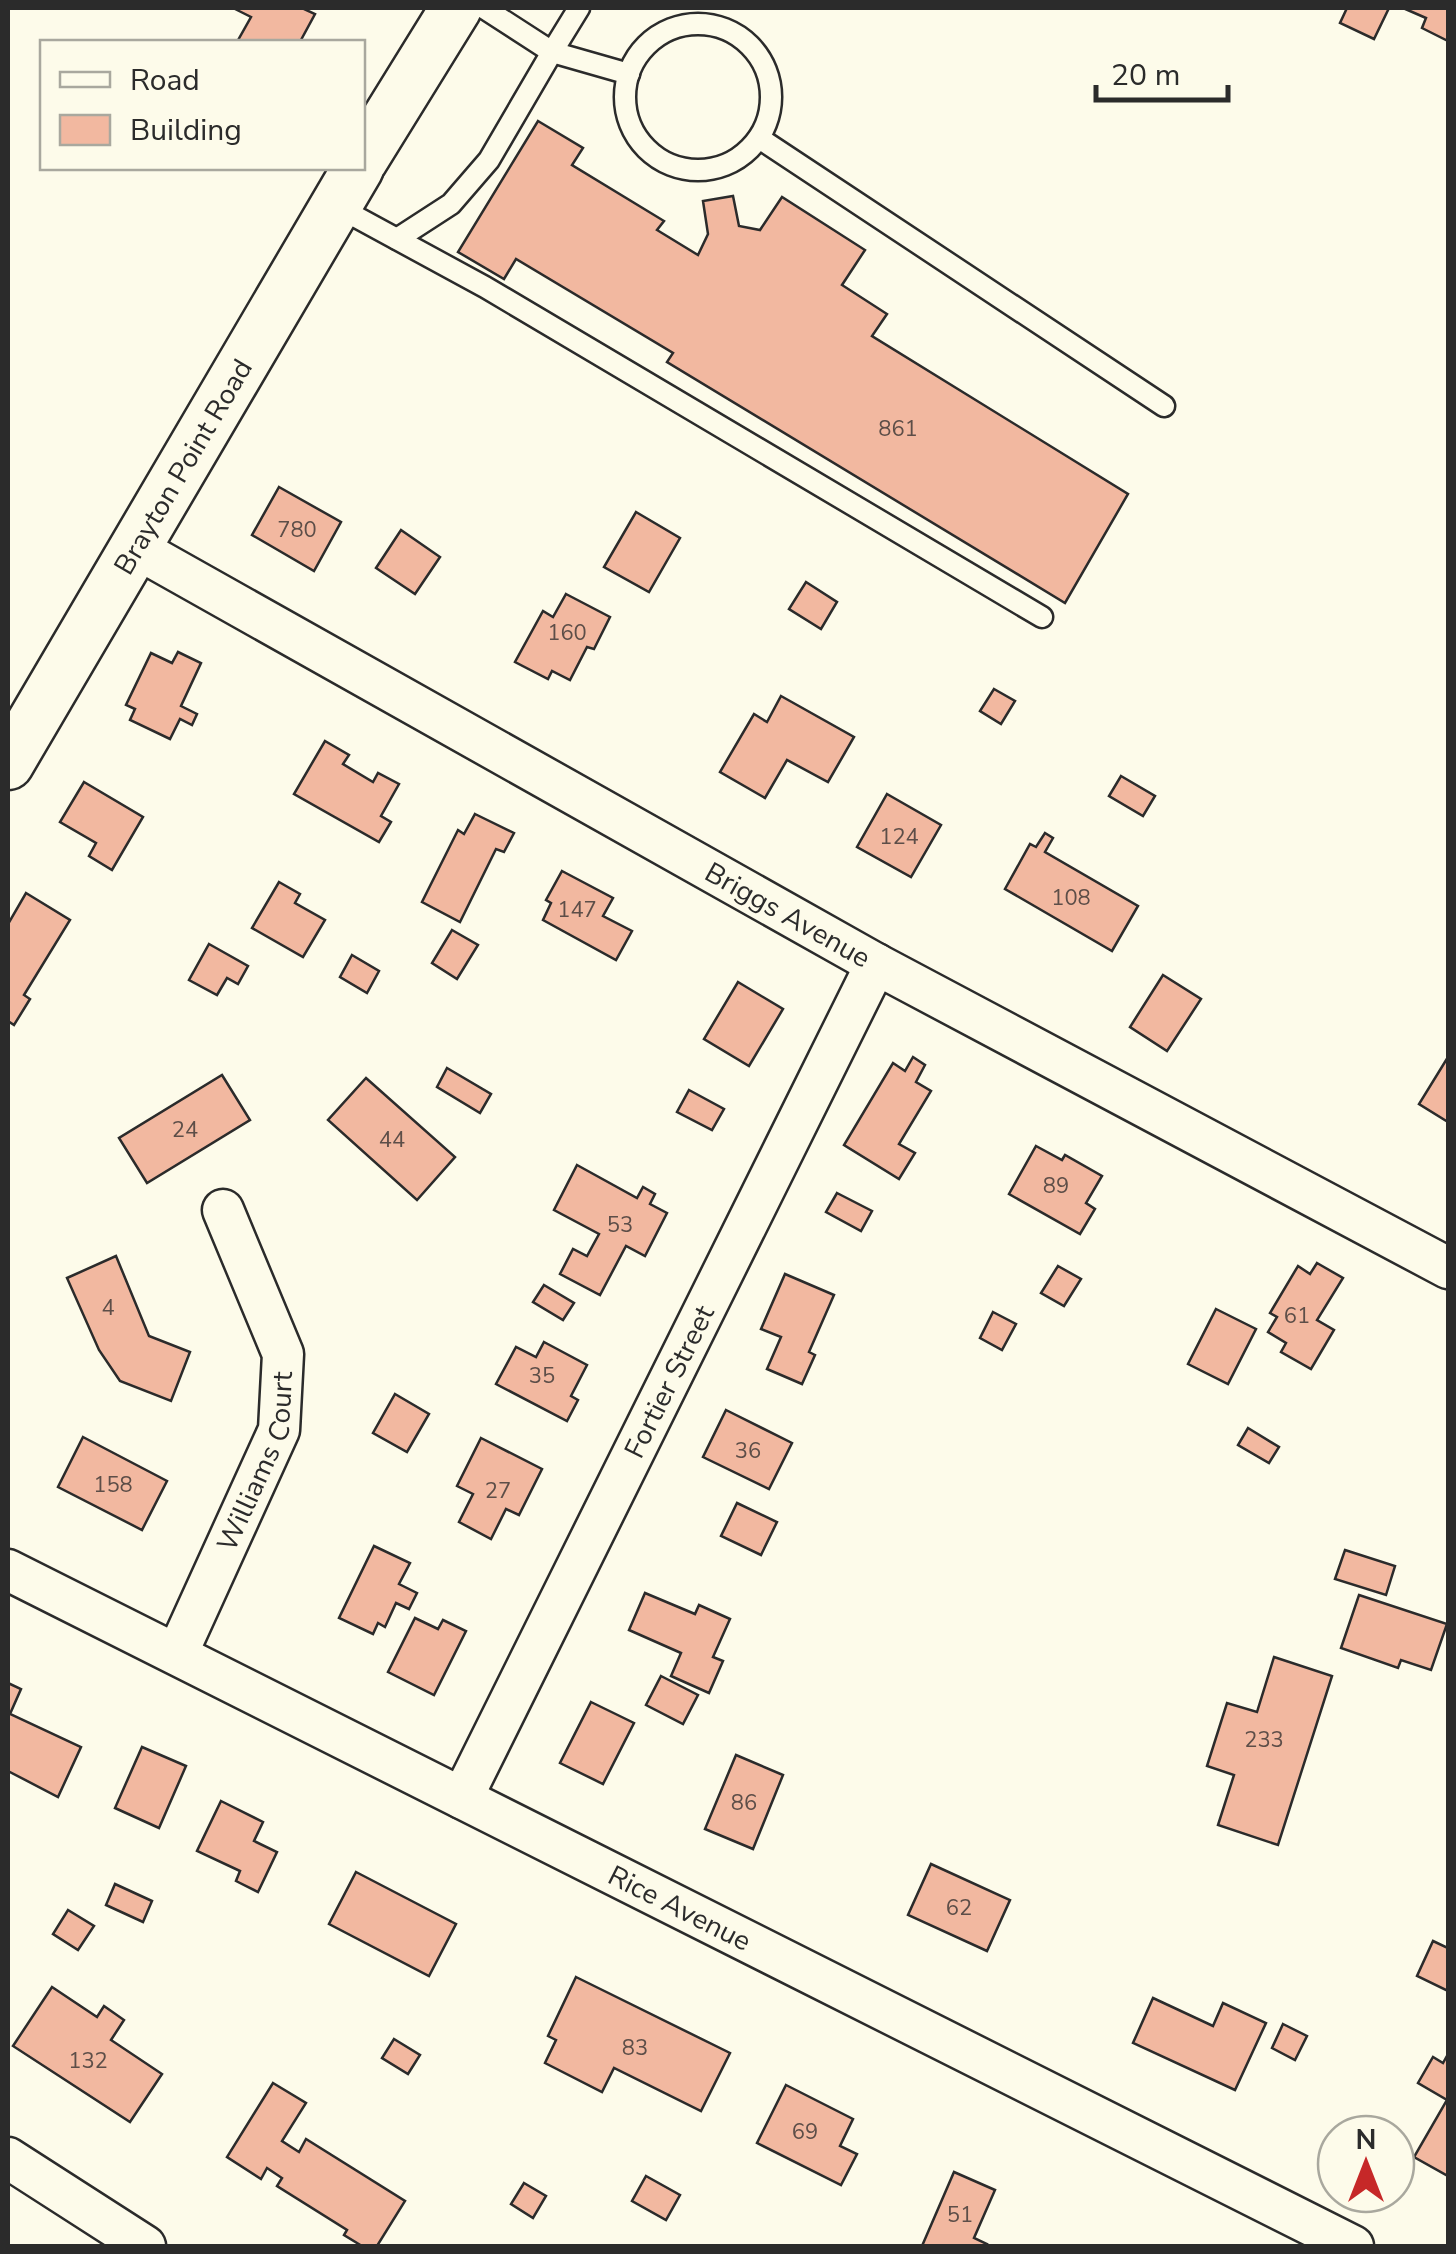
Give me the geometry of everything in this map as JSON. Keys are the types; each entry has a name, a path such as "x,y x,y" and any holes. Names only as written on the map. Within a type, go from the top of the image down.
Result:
{"street":[{"path":"365,155 459,9"},
{"name":"Brayton Point Road","path":"8,764 347,186"},
{"name":"Briggs Avenue","path":"136,548 876,964 1448,1268"},
{"name":"Fortier Street","path":"462,1798 876,964"},
{"name":"Williams Court","path":"177,1654 279,1430 283,1354 223,1210"},
{"name":"Rice Avenue","path":"8,1570 1352,2246"},
{"path":"8,2158 145,2246"}],"lane":[{"path":"397,239 451,204 489,160 580,8"},
{"path":"459,9 552,52 628,74"},
{"path":"690,24 711,24 731,31 761,59 769,78 768,120 759,138 726,164 707,169 666,162 636,134 625,95 628,74 652,40 690,24"},
{"path":"759,138 1164,406"},
{"path":"347,186 397,239 1042,616"}],"building":[{"path":"233,8 302,8 315,14 301,40 238,40 251,17"},
{"path":"1347,8 1389,8 1374,39 1340,23"},
{"path":"1403,8 1448,8 1448,41 1422,28 1426,18"},
{"path":"538,121 583,148 572,165 664,221 657,230 698,255 708,234 703,201 733,196 739,226 760,230 782,197 865,250 842,285 887,314 872,336 1128,494 1065,603 667,362 673,353 516,259 504,279 458,252"},
{"path":"279,487 341,522 314,571 252,535"},
{"path":"636,512 680,538 649,592 604,567"},
{"path":"401,530 440,557 415,594 376,568"},
{"path":"806,582 837,602 821,629 789,609"},
{"path":"566,594 610,617 594,649 587,647 570,680 552,671 548,679 515,662 543,611 553,617"},
{"path":"178,652 201,663 181,706 197,714 192,725 180,719 170,739 130,720 135,709 126,705 151,653 172,663"},
{"path":"994,689 1015,701 1001,724 980,711"},
{"path":"781,696 854,737 828,782 787,760 765,798 720,772 754,714 767,722"},
{"path":"325,741 349,755 343,764 373,782 378,773 399,784 381,816 391,822 379,842 294,794"},
{"path":"1121,776 1155,796 1143,816 1109,796"},
{"path":"84,782 143,817 112,870 89,856 96,843 60,822"},
{"path":"887,794 941,825 911,877 857,847"},
{"path":"475,814 514,833 504,852 496,849 460,922 422,902 458,830 464,834"},
{"path":"1045,833 1053,838 1045,852 1138,906 1112,951 1005,889 1030,844 1036,847"},
{"path":"562,871 613,898 603,916 632,931 616,960 543,920 551,903 546,900"},
{"path":"279,882 300,894 295,903 325,920 303,957 252,928"},
{"path":"26,893 70,920 24,995 30,999 14,1025 8,1021 8,924"},
{"path":"452,930 478,945 457,979 432,963"},
{"path":"209,944 248,966 238,984 227,978 217,995 189,980"},
{"path":"352,955 379,971 367,993 340,977"},
{"path":"1163,975 1201,999 1167,1051 1130,1027"},
{"path":"738,982 783,1009 749,1066 704,1039"},
{"path":"913,1057 925,1065 916,1082 931,1091 899,1144 915,1153 899,1179 844,1145 893,1063 905,1071"},
{"path":"1448,1057 1448,1122 1419,1104"},
{"path":"447,1068 491,1094 480,1113 437,1087"},
{"path":"222,1075 250,1120 147,1183 119,1138"},
{"path":"366,1078 455,1157 417,1200 328,1120"},
{"path":"689,1090 724,1109 712,1130 677,1112"},
{"path":"1036,1146 1062,1160 1065,1155 1102,1176 1086,1203 1095,1209 1080,1234 1009,1194"},
{"path":"577,1165 637,1198 643,1187 655,1194 650,1204 667,1213 645,1256 626,1246 600,1295 560,1274 573,1249 587,1256 599,1234 554,1210"},
{"path":"837,1193 872,1211 861,1231 826,1212"},
{"path":"116,1256 149,1336 190,1352 171,1401 120,1381 99,1350 67,1278"},
{"path":"1317,1263 1343,1278 1317,1320 1334,1330 1311,1369 1281,1352 1286,1343 1268,1332 1277,1317 1270,1313 1298,1266 1310,1274"},
{"path":"1058,1266 1081,1279 1064,1306 1041,1293"},
{"path":"785,1274 834,1295 809,1352 815,1355 802,1384 767,1369 781,1337 761,1329"},
{"path":"544,1285 574,1303 563,1320 533,1302"},
{"path":"1216,1309 1256,1329 1228,1384 1188,1364"},
{"path":"993,1312 1016,1324 1002,1350 980,1338"},
{"path":"544,1342 587,1365 571,1396 578,1400 567,1421 496,1384 516,1347 536,1357"},
{"path":"395,1394 429,1414 407,1452 373,1433"},
{"path":"726,1410 792,1443 769,1489 703,1457"},
{"path":"1248,1428 1279,1447 1269,1463 1238,1445"},
{"path":"83,1437 167,1481 142,1530 58,1487"},
{"path":"481,1438 542,1469 519,1515 506,1509 491,1539 459,1522 473,1494 457,1486"},
{"path":"737,1503 777,1522 761,1555 721,1536"},
{"path":"374,1546 410,1563 399,1584 417,1593 409,1609 396,1603 385,1627 378,1623 373,1634 339,1618"},
{"path":"1345,1550 1395,1566 1386,1595 1335,1579"},
{"path":"645,1593 695,1614 699,1605 730,1619 713,1657 723,1661 709,1693 671,1676 681,1653 629,1630"},
{"path":"1359,1595 1447,1624 1431,1670 1401,1660 1398,1668 1341,1648"},
{"path":"415,1618 438,1629 443,1620 466,1631 434,1695 388,1672"},
{"path":"1274,1657 1332,1676 1278,1845 1218,1825 1234,1775 1207,1766 1227,1703 1257,1712"},
{"path":"661,1676 698,1695 683,1724 646,1705"},
{"path":"8,1683 21,1689 10,1714 81,1747 58,1797 8,1771"},
{"path":"591,1702 634,1723 603,1784 560,1763"},
{"path":"142,1747 186,1766 159,1828 115,1808"},
{"path":"736,1755 783,1775 753,1849 705,1829"},
{"path":"221,1801 263,1822 254,1841 277,1852 258,1892 236,1881 240,1871 197,1851"},
{"path":"931,1864 1010,1900 987,1951 908,1915"},
{"path":"356,1872 456,1924 429,1976 329,1924"},
{"path":"115,1884 152,1901 143,1922 106,1905"},
{"path":"68,1910 94,1926 78,1950 53,1934"},
{"path":"1433,1941 1448,1948 1448,1991 1417,1976"},
{"path":"576,1977 730,2053 701,2111 614,2068 602,2092 545,2063 556,2040 548,2036"},
{"path":"52,1987 97,2017 104,2006 124,2020 111,2040 162,2074 130,2122 13,2046"},
{"path":"1153,1998 1213,2026 1223,2003 1266,2023 1235,2090 1133,2043"},
{"path":"1283,2024 1307,2036 1295,2060 1272,2048"},
{"path":"394,2039 420,2055 408,2074 382,2058"},
{"path":"1448,2054 1448,2176 1416,2158 1447,2100 1418,2083 1433,2057 1443,2063"},
{"path":"273,2083 306,2103 282,2141 299,2152 306,2139 405,2201 377,2246 362,2246 344,2235 347,2230 277,2186 282,2178 267,2168 261,2179 227,2157"},
{"path":"786,2085 853,2119 840,2146 857,2154 841,2185 757,2143"},
{"path":"954,2172 995,2190 974,2238 987,2244 922,2246"},
{"path":"646,2176 680,2195 666,2220 632,2201"},
{"path":"524,2183 546,2196 533,2218 511,2204"}]}
